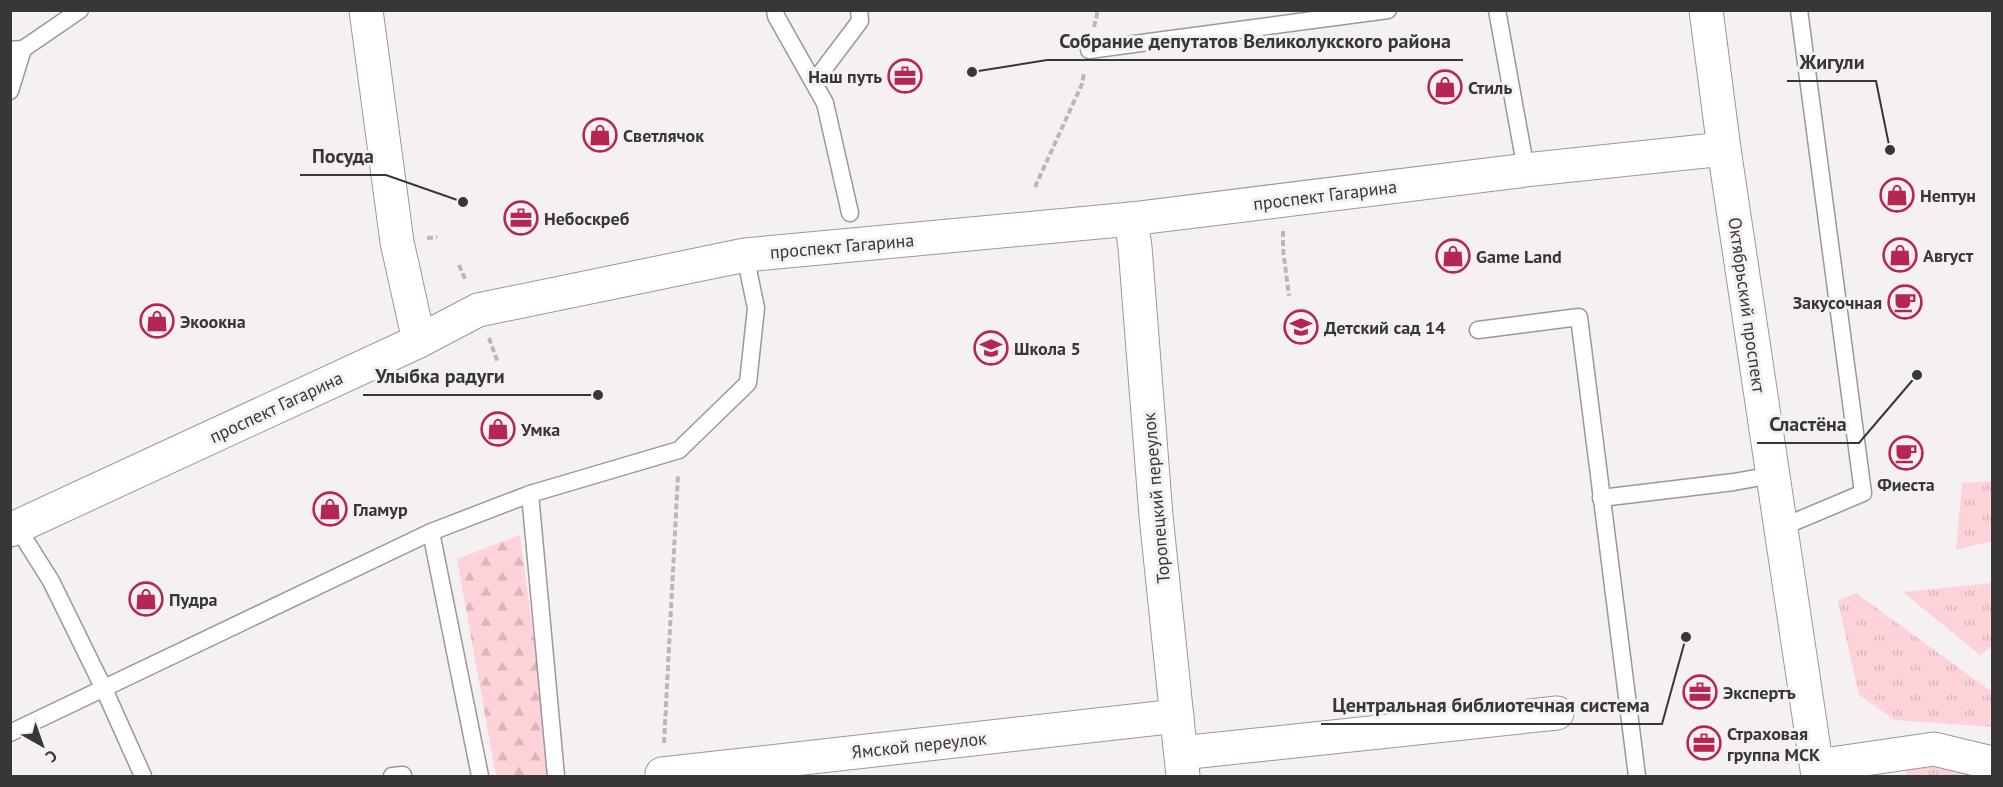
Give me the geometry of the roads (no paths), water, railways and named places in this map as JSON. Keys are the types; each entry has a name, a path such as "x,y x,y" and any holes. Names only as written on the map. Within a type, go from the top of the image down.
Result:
{"main road":[{"path":"366,10 397,242 419,341"},
{"name":"Октябрьский проспект","path":"1706,10 1772,476 1818,771"},
{"name":"проспект Гагарина","path":"14,529 419,341 478,310 745,255 1131,219 1724,148"},
{"name":"Торопецкий переулок","path":"1131,219 1165,515 1182,765"},
{"path":"1182,765 1557,713"},
{"name":"Ямской переулок","path":"662,774 1177,716"},
{"path":"1818,771 1935,749 1988,762 1992,765"}],"lane":[{"path":"10,91 17,49 80,10"},
{"path":"775,10 776,16 825,103 850,213"},
{"path":"814,82 860,21 859,10"},
{"path":"1089,50 1388,10"},
{"path":"1497,10 1526,170"},
{"path":"1780,528 1863,494 1798,10"},
{"path":"10,733 430,532 530,494 679,450 748,383 756,308 745,255"},
{"path":"1478,330 1579,317 1637,777"},
{"path":"1601,498 1772,476"},
{"path":"530,494 556,777"},
{"path":"14,529 51,581 104,689 143,777"},
{"path":"430,532 480,777"}],"place":[{"name":"Собрание депутатов Великолукского района","path":"972,72"},
{"name":"Наш путь","path":"905,76"},
{"name":"Стиль","path":"1445,87"},
{"name":"Светлячок","path":"600,135"},
{"name":"Жигули","path":"1890,150"},
{"name":"Нептун","path":"1897,195"},
{"name":"Посуда","path":"463,202"},
{"name":"Небоскреб","path":"521,218"},
{"name":"Август","path":"1900,255"},
{"name":"Game Land","path":"1453,256"},
{"name":"Закусочная","path":"1905,302"},
{"name":"Экоокна","path":"157,321"},
{"name":"Детский сад 14","path":"1301,327"},
{"name":"Школа 5","path":"991,348"},
{"name":"Сластёна","path":"1917,375"},
{"name":"Улыбка радуги","path":"598,395"},
{"name":"Умка","path":"498,429"},
{"name":"Фиеста","path":"1906,453"},
{"name":"Гламур","path":"330,509"},
{"name":"Пудра","path":"146,599"},
{"name":"Центральная библиотечная система","path":"1686,637"},
{"name":"Экспертъ","path":"1700,692"},
{"name":"Страховая группа МСК","path":"1704,743"}]}
